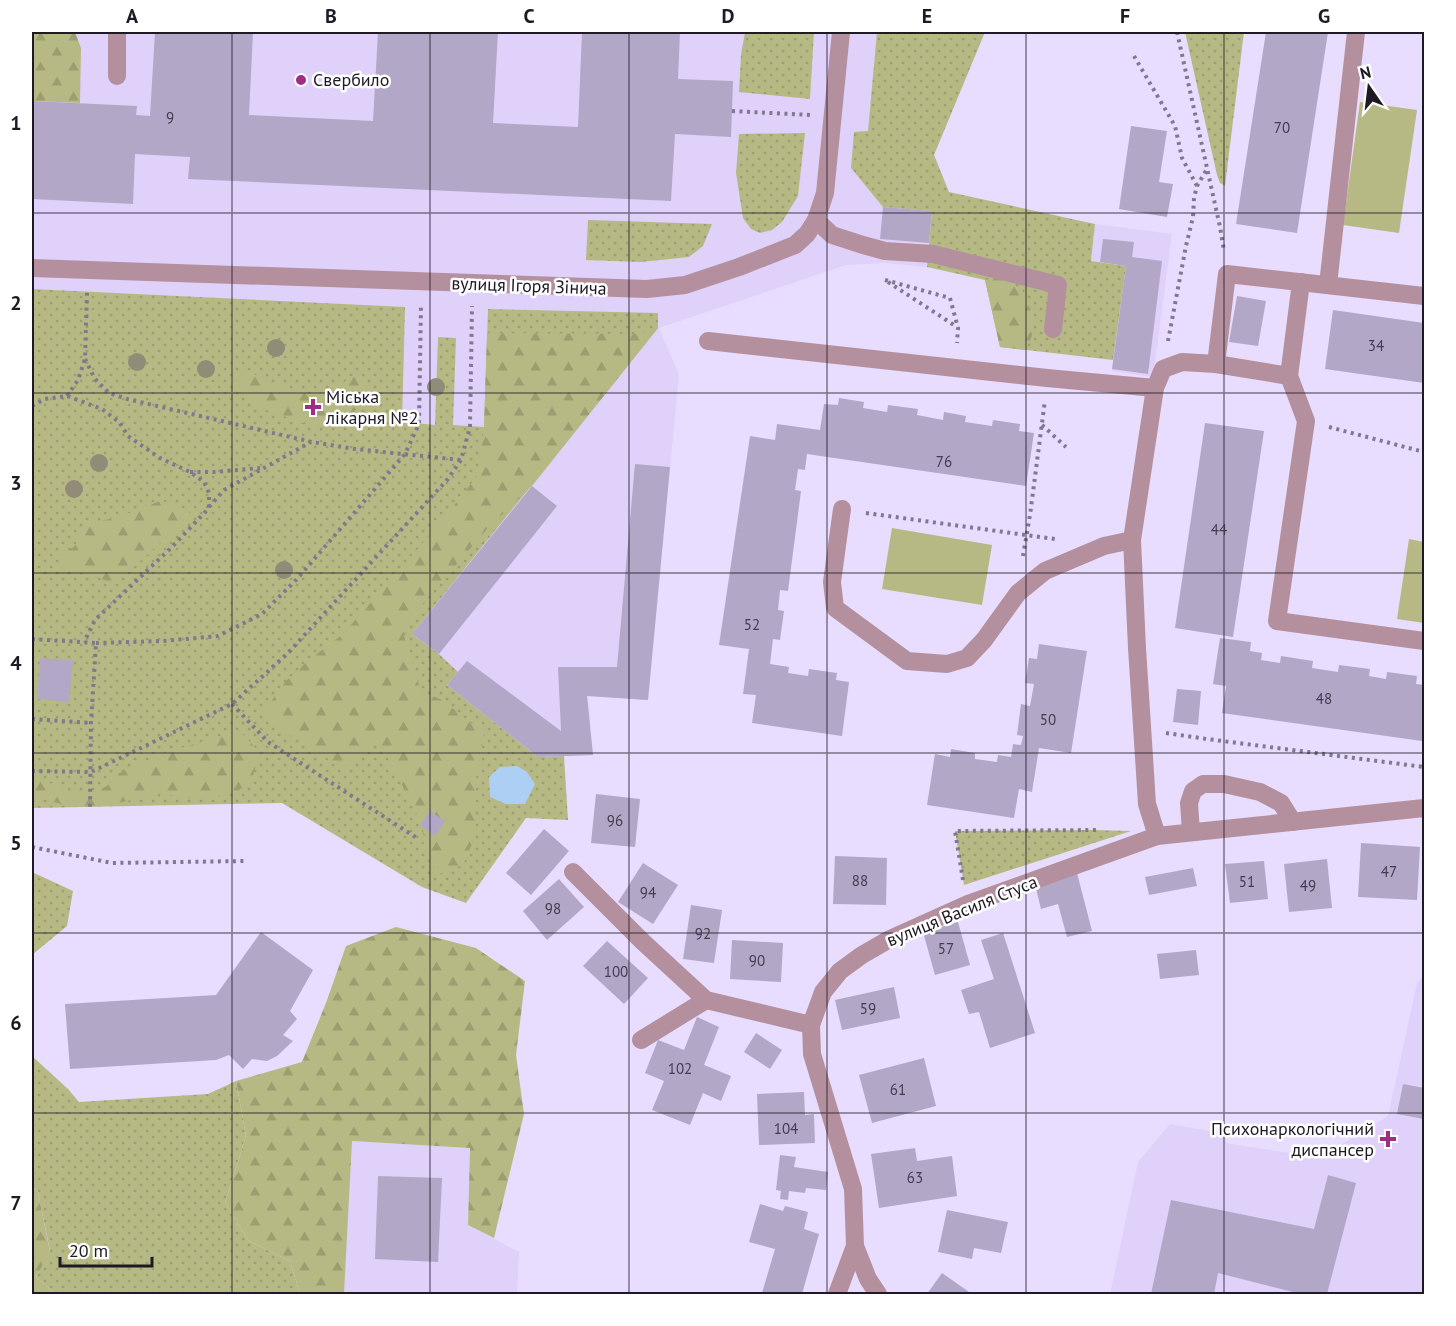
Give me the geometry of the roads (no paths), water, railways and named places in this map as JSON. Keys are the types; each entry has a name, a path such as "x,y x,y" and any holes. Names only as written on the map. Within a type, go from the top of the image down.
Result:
{"street":[{"path":"117,32 117,76"},
{"name":"вулиця Ігоря Зінича","path":"32,268 647,289 684,285 795,245 807,234 816,220 825,193 841,32"},
{"path":"1328,285 1356,32"},
{"path":"816,220 832,236 885,251 933,254 1058,285 1053,329"},
{"path":"1216,364 1227,274 1425,296"},
{"path":"1301,282 1289,375 1306,421 1278,621 1425,641"},
{"path":"708,341 1155,388"},
{"path":"1157,836 1147,804 1132,540 1155,388 1163,369 1182,362 1216,364 1289,375"},
{"path":"842,509 832,582 835,608 907,661 947,664 967,658 984,640 1018,593 1045,571 1104,546 1132,540"},
{"path":"1191,832 1189,803 1192,791 1203,784 1224,784 1260,792 1281,803 1293,822"},
{"name":"вулиця Василя Стуса","path":"837,1294 855,1246 853,1189 812,1054 811,1025 823,992 840,971 888,940 968,904 1157,836 1425,808"},
{"path":"573,872 642,941 706,1000 811,1025"},
{"path":"640,1040 706,1000"},
{"path":"855,1246 868,1279 878,1294"}],"water":[{"path":"517,766 527,772 535,784 525,804 506,804 490,797 489,777 500,767"}],"place":[{"name":"Свербило","path":"301,80"},
{"name":"Міська лікарня №2","path":"313,407"},
{"name":"Психонаркологічний диспансер","path":"1388,1139"}]}
